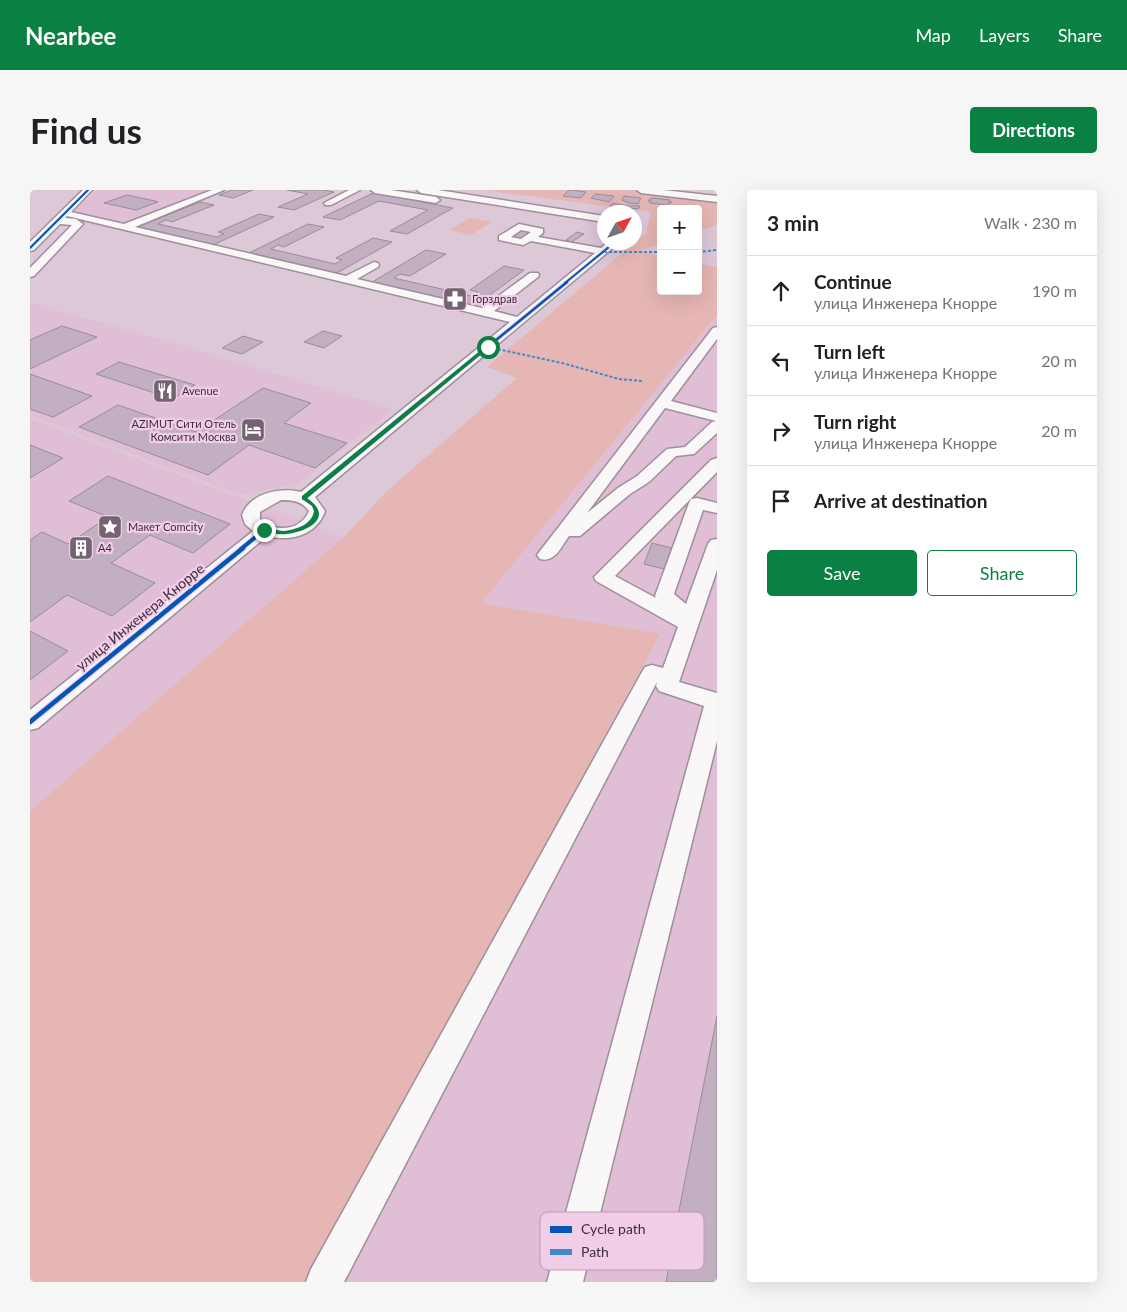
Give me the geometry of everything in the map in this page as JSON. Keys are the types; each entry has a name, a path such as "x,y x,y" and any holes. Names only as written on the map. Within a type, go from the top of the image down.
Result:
{"street":[{"path":"30,248 88,190"},
{"path":"125,227 220,190"},
{"path":"327,201 356,190"},
{"path":"375,190 462,204 476,199"},
{"path":"420,190 597,218"},
{"path":"641,190 717,199"},
{"path":"343,196 360,199"},
{"path":"61,217 125,227 520,321"},
{"path":"30,274 78,224 61,217"},
{"path":"529,238 604,252"},
{"path":"226,251 241,244"},
{"path":"304,498 606,250"},
{"path":"348,280 371,267 352,264"},
{"path":"485,312 534,275"},
{"path":"491,295 504,298"},
{"path":"717,331 546,555 643,479 672,452 689,451 717,425"},
{"path":"662,403 717,418"},
{"path":"690,621 664,596 697,503 717,464"},
{"path":"690,621 603,576 717,464"},
{"path":"280,495 304,498 317,511 312,523 305,528 285,533 264,530 256,526 251,520 251,513 260,501 280,495"},
{"path":"697,503 717,508"},
{"name":"улица Инженера Кнорре","path":"30,722 264,530"},
{"path":"583,1212 717,701 668,686 717,544"},
{"path":"324,1282 652,672 670,678"}],"shaded area":[{"path":"97,190 212,190 112,229 64,219"},
{"path":"484,190 661,190 717,197 717,225 702,230 702,205 657,205 657,245 639,251 657,255 657,295 702,295 702,264 717,267 717,315 481,603 660,634 306,1282 30,1282 30,811 344,537 386,492 517,378 487,367 626,250 642,250 642,236 646,233 651,212 642,211 642,205 598,205"},
{"path":"470,218 491,222 471,235 449,230"},
{"path":"30,303 160,339 393,409 299,483 240,495 30,415"},
{"path":"717,315 717,1282 306,1282 637,630 481,603"},
{"path":"30,419 344,537 30,811"}],"building":[{"path":"232,190 253,190 233,198 219,195"},
{"path":"287,190 324,190 334,192 294,210 278,207 308,194"},
{"path":"569,190 586,192 581,198 563,196"},
{"path":"373,193 453,208 407,234 390,231 428,210 379,201 340,220 323,217"},
{"path":"595,194 614,196 609,202 591,198"},
{"path":"127,195 158,202 136,210 104,203"},
{"path":"624,196 641,198 638,204 629,203 622,200"},
{"path":"650,199 670,200 669,202 672,202 666,205 650,203 651,201 648,201"},
{"path":"200,202 214,205 172,222 166,220 158,224 217,237 224,234 218,232 259,214 274,217 213,245 137,227"},
{"path":"308,224 324,227 284,247 278,245 271,249 335,264 342,260 336,258 373,238 392,242 337,273 249,253"},
{"path":"522,229 534,231 521,240 508,238"},
{"path":"577,232 584,234 572,242 566,240"},
{"path":"426,250 446,254 410,276 400,274 394,278 472,296 478,292 470,290 504,266 524,270 475,306 372,282"},
{"path":"62,326 97,337 30,369 30,340"},
{"path":"323,331 342,336 324,348 304,342"},
{"path":"243,336 263,342 242,354 222,348"},
{"name":"AZIMUT Сити Отель Комсити Москва","path":"119,362 195,385 173,399 96,374"},
{"path":"30,374 92,396 53,417 30,409"},
{"name":"AZIMUT Сити Отель Комсити Москва","path":"263,388 311,403 284,423 347,443 315,468 249,445 208,475 79,427 118,405 196,432"},
{"path":"30,445 63,458 30,478"},
{"name":"А4","path":"108,476 230,524 193,553 150,535 111,563 155,583 112,616 67,595 30,622 30,540 42,532 68,544 108,517 69,501"},
{"path":"652,543 672,548 664,569 644,564"},
{"path":"30,631 68,651 30,680"},
{"path":"717,1016 717,1282 666,1282 668,1270 704,1270 704,1212 679,1212"}],"marked path":[{"path":"702,252 717,250"},
{"path":"604,252 657,252"},
{"path":"488,347 562,363 619,379 643,381"}],"cycle path":[{"path":"30,248 88,190"},
{"path":"304,498 605,250"},
{"path":"30,722 264,530"}],"place":[{"name":"Горздрав","path":"455,299"},
{"name":"Avenue","path":"165,391"},
{"name":"AZIMUT Сити Отель Комсити Москва","path":"253,430"},
{"name":"Макет Comcity","path":"110,527"},
{"name":"А4","path":"81,548"}],"route":[{"path":"264,530 285,533 305,528 312,523 317,511 304,498 488,347"}]}
